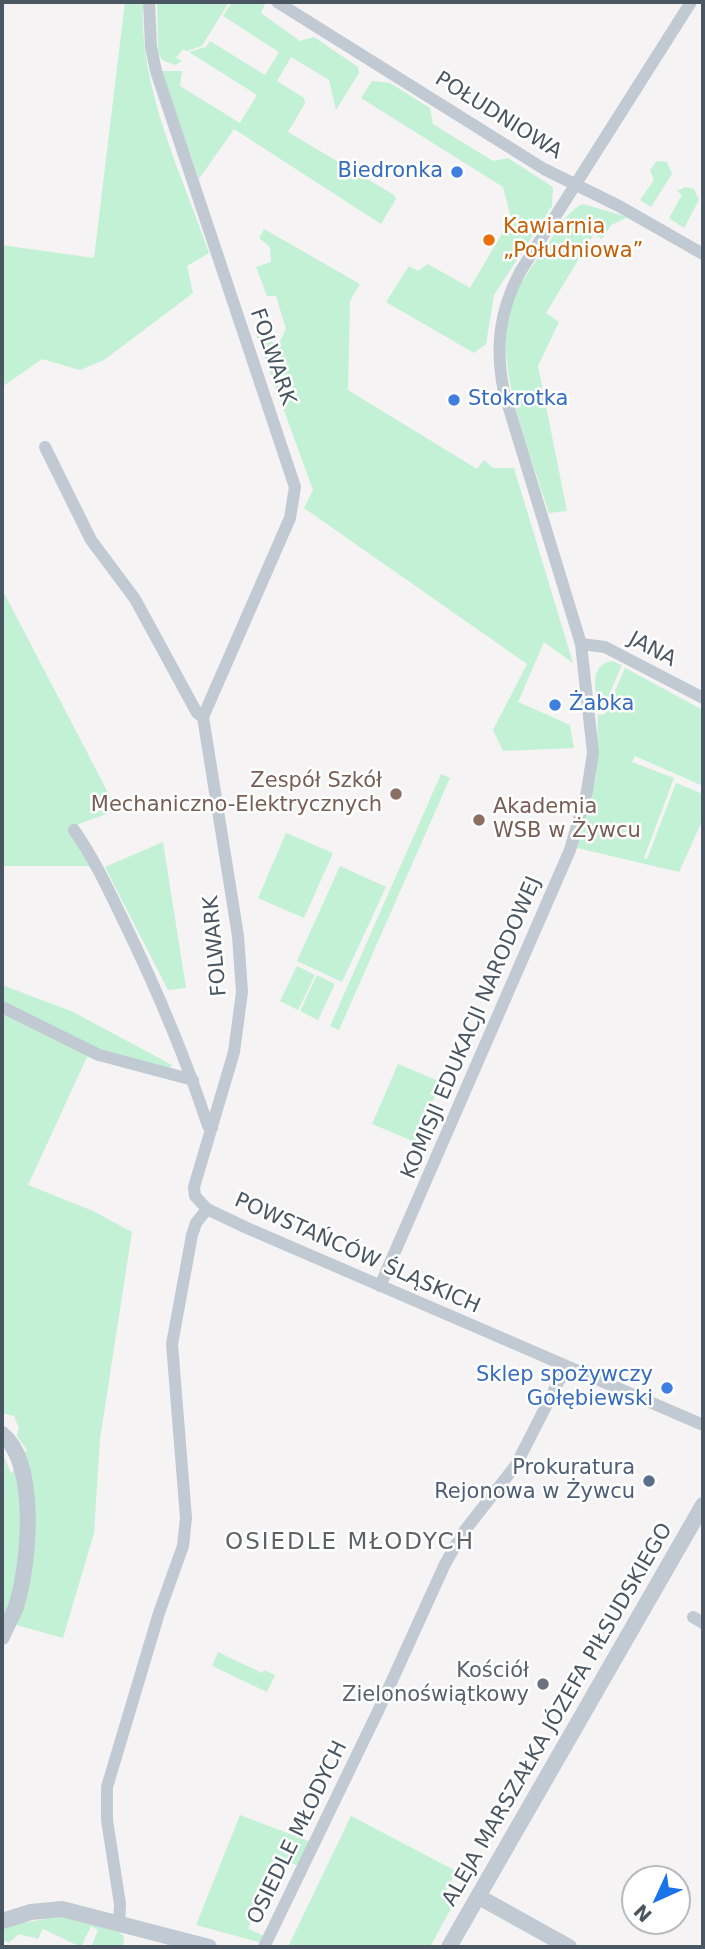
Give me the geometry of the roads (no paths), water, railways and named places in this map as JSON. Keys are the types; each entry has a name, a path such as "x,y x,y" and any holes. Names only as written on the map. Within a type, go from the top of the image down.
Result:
{"street":[{"name":"FOLWARK","path":"149,2 151,47 156,71 295,487 290,518 203,717 238,936 242,992 234,1052 194,1187 195,1196 207,1209"},
{"name":"POŁUDNIOWA","path":"277,2 576,186 619,206 703,254"},
{"name":"KOMISJI EDUKACJI NARODOWEJ","path":"380,1286 570,850 587,791 593,753 581,644 504,392 498,361 498,337 509,293 691,2"},
{"name":"FOLWARK","path":"45,447 91,540 135,599 197,713 203,717"},
{"name":"JANA","path":"581,644 606,647 703,698"},
{"path":"75,830 108,884 176,1033 208,1126 212,1128"},
{"path":"2,1007 99,1055 192,1080"},
{"name":"POWSTAŃCÓW ŚLĄSKICH","path":"119,1924 120,1904 107,1820 107,1787 183,1546 186,1518 172,1344 192,1235 196,1223 207,1209 703,1425"},
{"name":"OSIEDLE MŁODYCH","path":"264,1947 380,1707 445,1564 462,1534 516,1465 566,1367"},
{"path":"2,1434 22,1468 27,1524 15,1608 2,1637"},
{"name":"ALEJA MARSZAŁKA JÓZEFA PIŁSUDSKIEGO","path":"449,1947 703,1505"},
{"path":"479,1897 569,1947"},
{"path":"2,1921 31,1912 62,1909 209,1947"}],"place":[{"name":"Biedronka","path":"457,172"},
{"name":"Kawiarnia „Południowa”","path":"489,240"},
{"name":"Stokrotka","path":"454,400"},
{"name":"Żabka","path":"555,705"},
{"name":"Zespół Szkół Mechaniczno-Elektrycznych","path":"396,794"},
{"name":"Akademia WSB w Żywcu","path":"479,820"},
{"name":"Sklep spożywczy Gołębiewski","path":"667,1388"},
{"name":"Prokuratura Rejonowa w Żywcu","path":"649,1481"},
{"name":"Kościół Zielonoświątkowy","path":"543,1684"}],"district":[{"name":"OSIEDLE MŁODYCH","path":"350,1543"}]}
